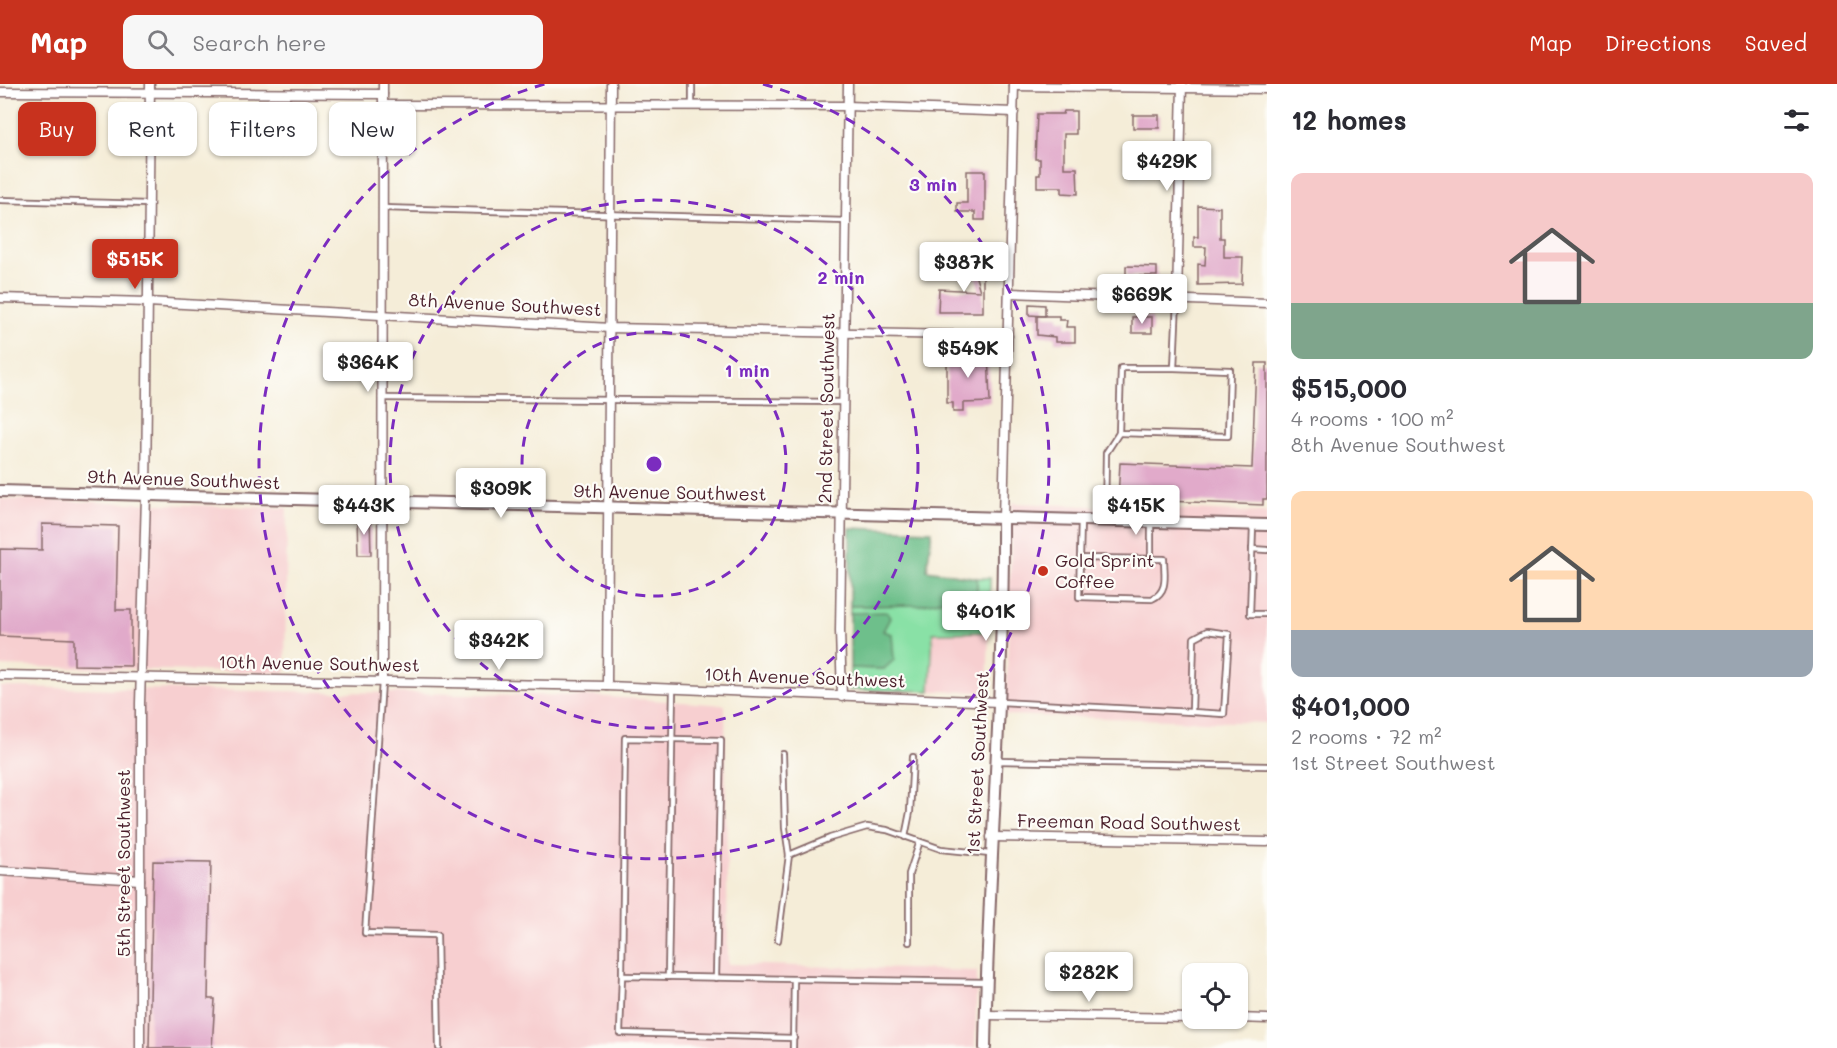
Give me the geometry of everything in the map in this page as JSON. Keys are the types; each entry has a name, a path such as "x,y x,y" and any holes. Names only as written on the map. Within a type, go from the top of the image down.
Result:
{"street":[{"path":"383,84 383,102"},
{"path":"608,686 610,328 608,216 611,84"},
{"name":"2nd Street Southwest","path":"842,697 842,513 848,221 848,84"},
{"path":"1014,85 1267,89"},
{"name":"1st Street Southwest","path":"985,1048 990,854 1003,586 1014,85"},
{"path":"1177,300 1182,86"},
{"path":"0,92 150,88 383,94"},
{"path":"146,496 150,88"},
{"path":"416,105 848,106 1014,112"},
{"path":"381,682 383,156"},
{"path":"1010,293 1267,303"},
{"name":"8th Avenue Southwest","path":"0,298 148,302 610,328 1008,336"},
{"name":"9th Avenue Southwest","path":"0,491 1267,525"},
{"name":"5th Street Southwest","path":"140,1048 141,678 146,496"},
{"name":"10th Avenue Southwest","path":"0,675 608,686 998,702"},
{"name":"Freeman Road Southwest","path":"991,837 1267,842"},
{"path":"0,871 140,880"},
{"path":"985,1015 1182,1018"},
{"path":"1248,1018 1267,1018"}],"lane":[{"path":"692,84 692,106"},
{"path":"0,200 149,204"},
{"path":"382,208 848,221"},
{"path":"1174,368 1177,300"},
{"path":"1106,521 1107,453 1119,433 1121,368 1230,370 1228,436 1119,433"},
{"path":"381,398 844,402"},
{"path":"1080,558 1164,559 1164,589 1161,595 1152,599 1079,597 1080,558 1081,520"},
{"path":"1151,522 1151,559"},
{"path":"1253,526 1250,614 1267,614"},
{"path":"1252,549 1267,550"},
{"path":"998,702 1224,714 1229,634 1207,631 1194,638 1192,712"},
{"path":"381,682 365,933 437,935 439,1048"},
{"path":"668,977 673,689"},
{"path":"716,978 721,740 625,738 620,1034 794,1038"},
{"path":"778,940 789,855 785,828 783,754"},
{"path":"905,837 913,757"},
{"path":"995,761 1267,766"},
{"path":"789,855 858,828 877,828 920,844 953,852 990,854"},
{"path":"909,942 909,874 920,844"},
{"path":"622,976 986,982"},
{"path":"793,1048 794,979"}],"shaded area":[{"path":"0,499 287,508 285,673 0,666"},
{"path":"1012,503 1267,513 1267,723 1006,715"},
{"path":"989,632 987,692 930,691 933,633"},
{"path":"0,687 594,696 725,705 728,964 977,971 975,1048 0,1048"}],"green space":[{"path":"850,528 932,531 927,570 977,578 977,593 919,605 850,606"},
{"path":"977,578 990,578 989,632 933,633 930,691 849,690 850,668 884,669 883,632 888,613 850,613 850,606 919,605 977,593"},
{"path":"887,612 890,618 883,631 892,634 894,660 884,669 850,668 850,613"}],"building":[{"path":"1064,111 1076,111 1076,134 1064,134 1064,168 1077,168 1078,194 1062,193 1062,187 1037,187 1040,159 1035,159 1037,114 1063,114"},
{"path":"1133,115 1159,115 1159,128 1133,128"},
{"path":"967,171 985,171 985,220 975,220 975,212 957,212 957,203 967,203"},
{"path":"1198,206 1220,207 1220,238 1224,238 1224,257 1243,257 1242,284 1198,285 1198,264 1205,265 1206,247 1194,247 1194,237 1198,237"},
{"path":"955,262 983,264 983,312 938,312 939,289 980,291 975,274 955,273"},
{"path":"1126,266 1157,267 1157,276 1126,276"},
{"path":"1029,304 1045,305 1045,316 1029,315"},
{"path":"1037,316 1059,316 1059,320 1067,320 1066,327 1075,327 1075,342 1055,342 1055,337 1037,335"},
{"path":"1132,317 1152,317 1152,333 1132,333"},
{"path":"947,352 988,352 990,402 963,403 963,412 953,412 953,403 947,403"},
{"path":"1256,363 1267,363 1267,499 1263,499 1263,505 1118,499 1120,463 1252,468"},
{"path":"357,517 370,517 371,555 358,555"},
{"path":"42,524 118,526 116,610 131,610 131,666 74,665 74,639 0,636 0,549 42,550"},
{"path":"153,861 211,862 208,999 215,999 212,1048 149,1048"}],"place":[{"name":"Gold Sprint Coffee","path":"1043,571"}]}
